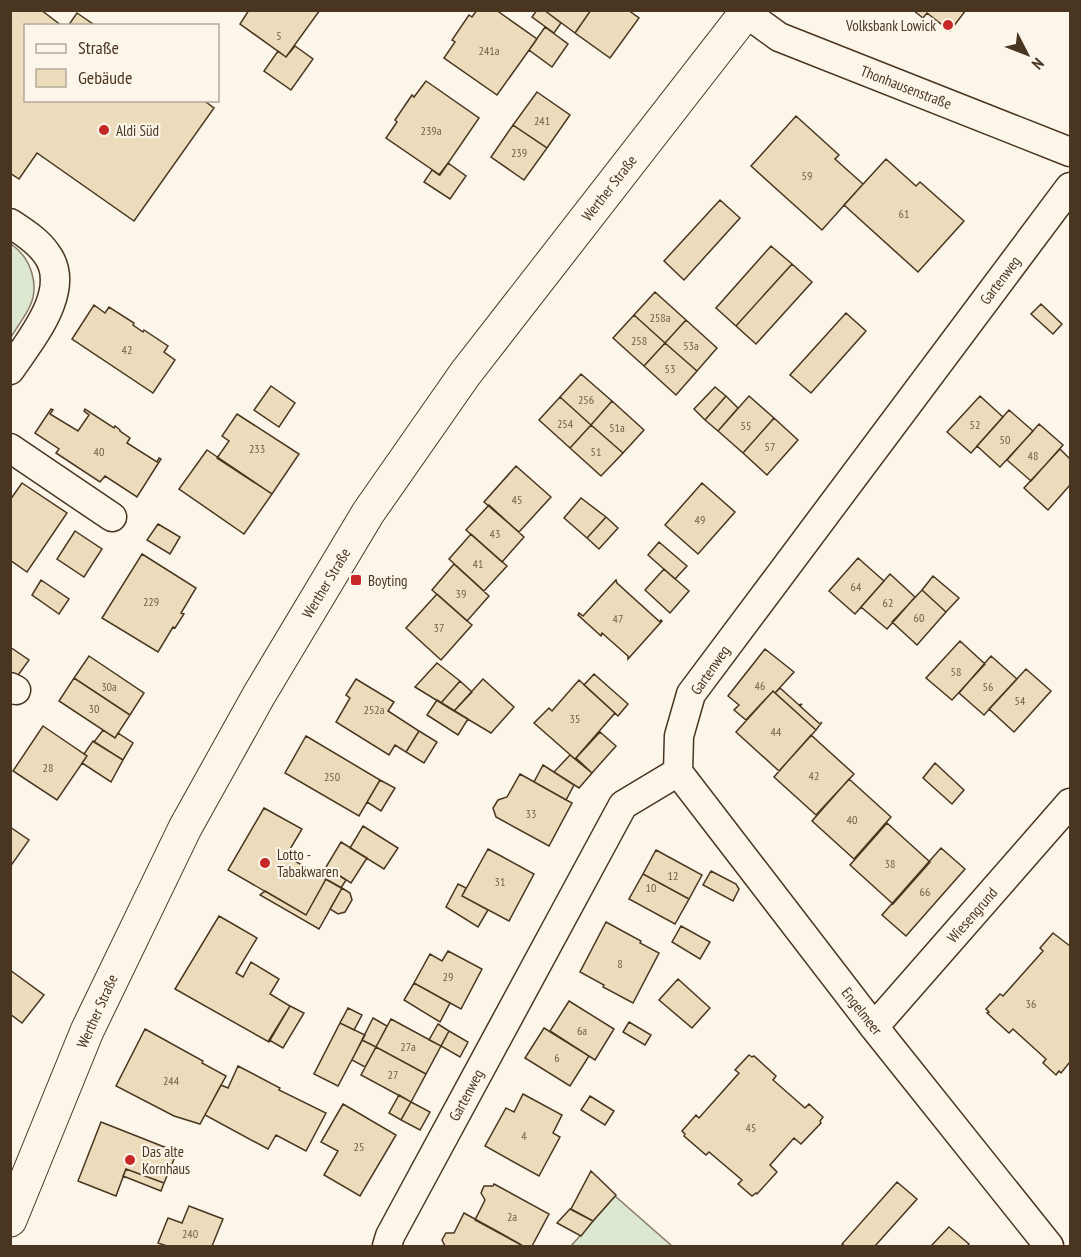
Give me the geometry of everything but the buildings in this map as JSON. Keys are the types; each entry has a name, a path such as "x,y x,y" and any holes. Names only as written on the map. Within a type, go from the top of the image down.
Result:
{"main road":[{"name":"Werther Straße","path":"10,1220 87,1031 185,828 259,694 362,523 465,374 745,12"}],"street":[{"name":"Thonhausenstraße","path":"745,12 779,37 1071,152"},
{"name":"Gartenweg","path":"387,1246 390,1236 623,806 678,772 679,736 691,694 1071,186"},
{"path":"10,223 33,239 48,254 56,275 54,295 44,318 10,370"},
{"path":"10,448 112,517"},
{"name":"Engelmeer","path":"678,772 874,1027 1049,1246"},
{"name":"Wiesengrund","path":"874,1027 1071,803"}],"green space":[{"path":"11,244 24,256 32,272 34,290 29,308 11,337"},
{"path":"615,1196 672,1246 571,1246"}],"place":[{"name":"Volksbank Lowick","path":"948,25"},
{"name":"Aldi Süd","path":"104,130"},
{"name":"Boyting","path":"356,580"},
{"name":"Lotto - Tabakwaren","path":"265,863"},
{"name":"Das alte Kornhaus","path":"130,1160"}]}
